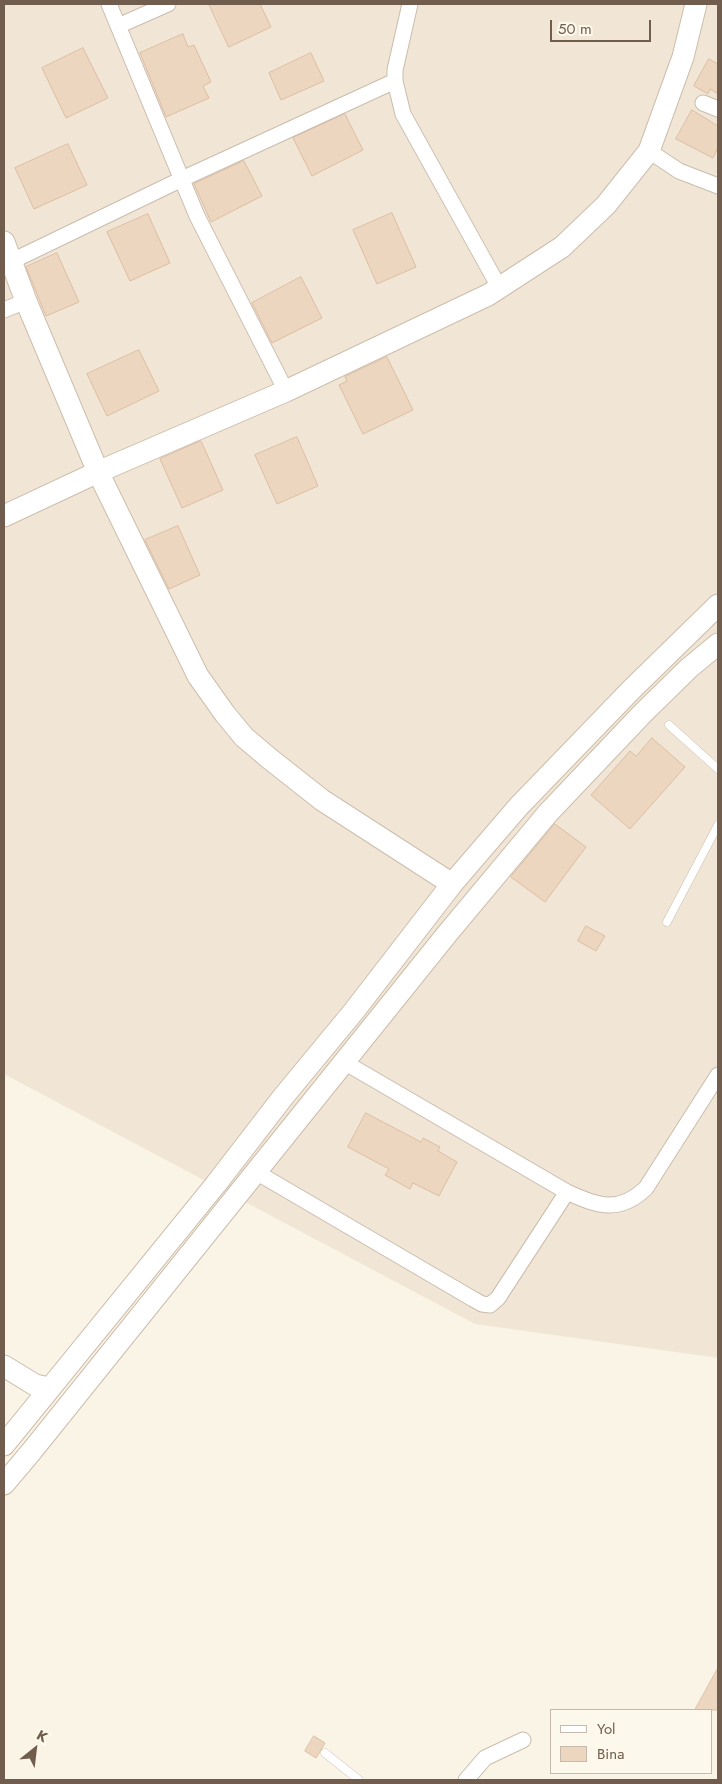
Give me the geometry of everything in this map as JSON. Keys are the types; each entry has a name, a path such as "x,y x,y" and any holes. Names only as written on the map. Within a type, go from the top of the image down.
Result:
{"main road":[{"path":"4,516 98,472 286,391 479,299 562,247 606,205 649,151 683,57 696,4"},
{"path":"4,242 10,262 98,472 198,676 244,737 270,759 322,800 452,884"},
{"path":"4,1445 354,1011 452,884 519,806 631,690 718,605"},
{"path":"4,1484 32,1452 344,1062 548,813 643,713 689,668 718,644"},
{"path":"4,1366 35,1385 49,1388"}],"street":[{"path":"109,4 197,216 286,391"},
{"path":"118,26 168,4"},
{"path":"410,4 395,70 395,82 404,114 499,287"},
{"path":"10,262 182,179 395,82"},
{"path":"703,103 718,109"},
{"path":"649,151 679,171 718,186"},
{"path":"4,310 26,301"},
{"path":"344,1062 567,1192 590,1202 608,1205 621,1205 636,1198 646,1188 718,1075"},
{"path":"256,1172 473,1299 482,1304 490,1305 498,1298 567,1192"},
{"path":"466,1780 494,1752 523,1740"}],"lane":[{"path":"669,725 718,769"},
{"path":"667,922 718,825"},
{"path":"325,1753 359,1780"}],"shaded area":[{"path":"4,4 718,4 718,1358 475,1324 4,1074"}],"building":[{"path":"209,4 260,4 271,27 229,47"},
{"path":"183,34 188,47 194,45 211,82 203,86 209,98 166,117 140,53"},
{"path":"83,48 108,98 66,118 42,68"},
{"path":"311,53 324,81 281,100 269,73"},
{"path":"709,59 718,64 718,94 710,89 708,94 694,86"},
{"path":"692,110 718,126 718,147 713,158 676,139"},
{"path":"345,114 363,150 312,176 293,138"},
{"path":"68,144 87,185 34,209 15,168"},
{"path":"244,161 262,196 211,222 194,184"},
{"path":"392,213 416,267 377,284 353,230"},
{"path":"148,214 170,263 130,281 107,232"},
{"path":"57,253 79,302 46,316 26,267"},
{"path":"301,277 322,318 272,343 252,303"},
{"path":"139,350 159,391 107,416 87,374"},
{"path":"387,357 413,410 363,434 339,385 347,381 345,377"},
{"path":"297,437 318,486 277,504 255,455"},
{"path":"201,441 223,490 182,508 160,459"},
{"path":"178,526 200,575 169,589 145,540"},
{"path":"652,738 685,767 630,829 591,795 630,751 636,756"},
{"path":"555,824 586,847 545,902 511,877"},
{"path":"586,926 605,936 596,951 578,941"},
{"path":"366,1113 421,1142 423,1138 440,1147 438,1151 457,1162 439,1196 413,1183 410,1189 385,1175 389,1169 348,1147"},
{"path":"718,1668 718,1710 696,1709"},
{"path":"314,1736 325,1743 316,1758 305,1751"}]}
